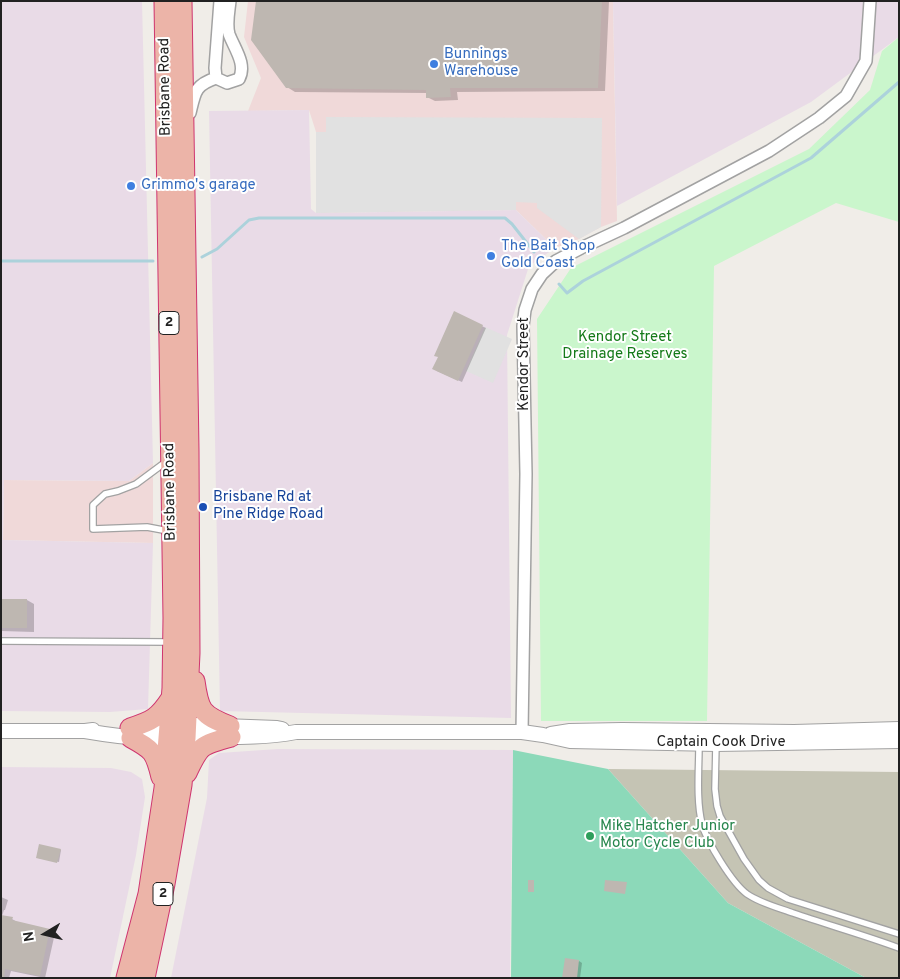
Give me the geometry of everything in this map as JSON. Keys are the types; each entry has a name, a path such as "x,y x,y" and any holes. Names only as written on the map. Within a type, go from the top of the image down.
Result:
{"highway":[{"name":"Brisbane Road","path":"164,1 172,540 173,642 171,698 177,732"},
{"name":"Brisbane Road","path":"145,978 165,884 177,732 190,652 182,1"},
{"path":"171,698 162,712 155,718 130,733 154,754 173,786 202,748 230,732 220,722 206,714 200,706 190,652"},
{"name":"Brisbane Road","path":"126,978 173,786"}],"street":[{"path":"216,78 215,68 220,1"},
{"path":"184,137 194,95 198,88 203,83 216,78 227,83 239,79 241,75 241,62 228,28 230,1"},
{"name":"Kendor Street","path":"522,732 526,474 523,326 525,310 532,289 542,274 556,262 769,151 819,118 846,96 866,61 870,1"},
{"name":"Captain Cook Drive","path":"1,730 85,731 120,737 130,733 230,732 277,728 296,732 522,732 570,741 700,738 899,741"},
{"name":"Captain Cook Drive","path":"717,738 794,732 899,729"}],"lane":[{"path":"171,459 136,484 105,494 94,505 93,529 148,527 163,530 172,540"},
{"path":"1,641 173,642"},
{"path":"700,738 699,796 702,824 718,856 737,885 750,896 771,905 899,948"},
{"path":"717,738 714,789 717,806 720,816 744,859 759,880 768,888 788,899 899,934"}],"shaded area":[{"path":"1,1 142,1 153,463 129,481 4,480 3,540 153,543 148,709 110,712 1,711"},
{"path":"248,1 613,1 617,221 555,248 516,210 316,213 316,132 309,110 248,111 261,78 244,37"},
{"path":"613,1 899,1 899,37 811,102 617,206"},
{"path":"309,110 311,209 316,213 516,210 555,248 529,266 507,335 511,718 220,711 209,111"},
{"path":"326,117 602,118 601,227 579,239 537,208 537,203 516,202 516,210 316,213 316,132 326,132"},
{"path":"485,327 512,339 493,383 466,371"},
{"path":"153,463 153,543 3,540 4,480 129,481"},
{"path":"278,749 513,750 510,978 171,978 207,798 209,760 219,753"},
{"path":"1,767 111,768 131,772 142,779 145,797 136,855 110,978 1,978"},
{"path":"608,769 899,772 899,978 866,978 728,903"}],"green space":[{"name":"Kendor Street Drainage Reserves","path":"899,37 899,222 836,203 714,266 707,721 541,721 537,319 571,268 809,149 870,90 882,51"},
{"name":"Mike Hatcher Junior Motor Cycle Club","path":"513,750 608,769 728,903 866,978 511,978"}],"building":[{"name":"Bunnings Warehouse","path":"256,1 602,1 598,88 450,88 451,97 426,98 426,90 286,88 251,40"},
{"path":"454,311 483,325 458,381 432,369 438,357 434,356"},
{"path":"1,599 27,599 27,628 1,628"},
{"path":"39,844 61,849 57,863 36,858"},
{"path":"528,880 534,880 534,892 528,892"},
{"path":"605,880 627,882 625,894 604,891"},
{"path":"1,915 13,917 12,920 50,929 40,976 5,969 4,978 1,978"},
{"path":"565,958 579,960 577,978 562,978"}],"waterway":[{"path":"559,284 567,293 583,281 811,158 899,82"},
{"path":"202,257 217,249 249,220 259,218 505,218 534,252"},
{"path":"1,261 153,261"}],"place":[{"name":"Bunnings Warehouse","path":"434,64"},
{"name":"Grimmo's garage","path":"131,186"},
{"name":"The Bait Shop Gold Coast","path":"491,256"},
{"name":"Brisbane Rd at Pine Ridge Road","path":"203,507"},
{"name":"Mike Hatcher Junior Motor Cycle Club","path":"590,836"}]}
